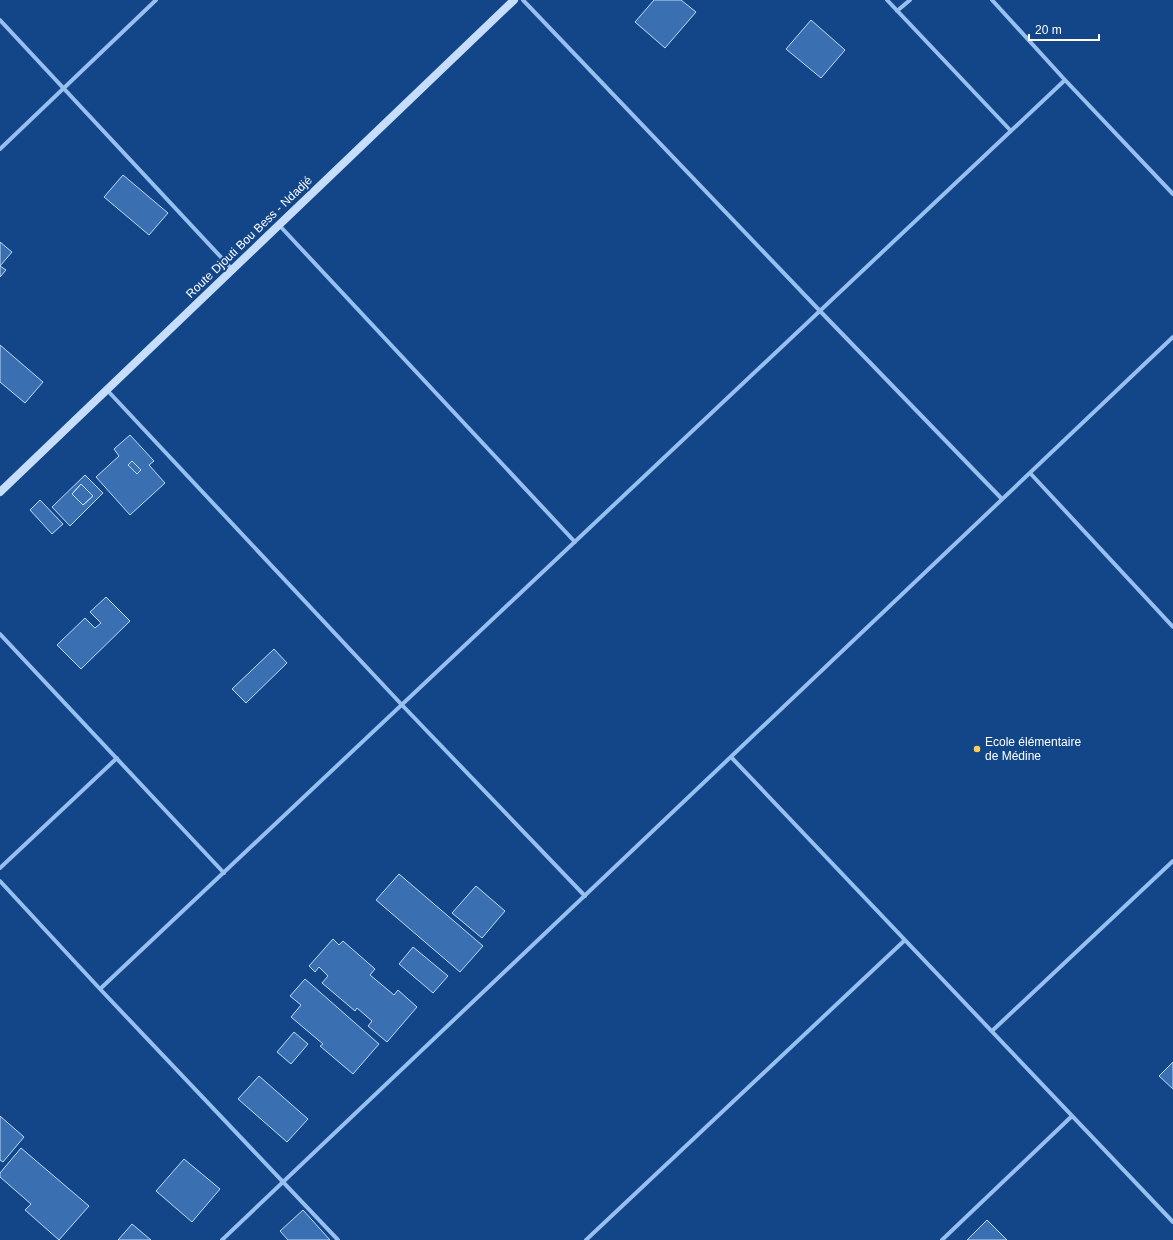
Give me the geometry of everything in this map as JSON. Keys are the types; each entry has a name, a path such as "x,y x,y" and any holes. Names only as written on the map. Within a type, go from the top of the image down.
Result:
{"main road":[{"name":"Route Djouti Bou Bess - Ndadjé","path":"0,492 514,0"}],"street":[{"path":"0,149 156,0"},
{"path":"523,0 1002,499"},
{"path":"887,0 1011,131"},
{"path":"897,11 910,0"},
{"path":"992,0 1173,194"},
{"path":"0,20 232,269"},
{"path":"100,990 1065,80"},
{"path":"279,225 575,542"},
{"path":"222,1240 1173,337"},
{"path":"107,389 402,705 585,896"},
{"path":"1030,473 1173,626"},
{"path":"0,634 224,873"},
{"path":"731,757 1173,1222"},
{"path":"0,868 117,758"},
{"path":"992,1031 1173,861"},
{"path":"0,881 100,990 338,1240"},
{"path":"586,1240 905,940"},
{"path":"942,1240 1072,1116"}],"building":[{"path":"654,0 681,0 696,12 665,48 635,22"},
{"path":"811,20 845,50 821,78 786,49"},
{"path":"123,175 168,213 149,235 104,197"},
{"path":"0,242 12,252 0,266"},
{"path":"0,266 6,270 0,277"},
{"path":"0,345 43,382 25,403 0,382"},
{"path":"130,435 154,461 149,465 165,483 130,515 96,477 119,456 114,449","holes":["132,461 141,470 137,474 128,465"]},
{"path":"132,461 141,470 137,474 128,465"},
{"path":"85,475 103,493 70,526 52,507","holes":["81,484 93,496 83,505 72,494"]},
{"path":"81,484 93,496 83,505 72,494"},
{"path":"40,500 63,524 52,534 30,510"},
{"path":"106,597 130,621 81,669 57,645 85,618 95,628 101,623 90,612"},
{"path":"274,649 287,663 246,703 232,689"},
{"path":"399,874 483,946 460,972 376,900"},
{"path":"476,886 505,911 482,938 452,913"},
{"path":"333,939 339,945 343,941 375,969 370,975 394,995 398,990 417,1007 387,1042 368,1026 372,1021 357,1008 355,1011 322,983 328,976 319,967 315,972 309,966"},
{"path":"413,947 448,976 433,993 399,964"},
{"path":"305,979 379,1044 353,1074 320,1046 323,1044 291,1017 301,1005 290,996"},
{"path":"294,1032 308,1044 291,1064 277,1052"},
{"path":"1173,1062 1173,1089 1159,1076"},
{"path":"259,1076 308,1119 287,1142 238,1099"},
{"path":"0,1116 24,1137 3,1162 0,1160"},
{"path":"21,1148 89,1206 59,1240 25,1210 31,1204 0,1177 0,1173"},
{"path":"184,1159 220,1189 192,1222 156,1191"},
{"path":"303,1210 330,1240 288,1240 280,1231"},
{"path":"987,1220 1007,1240 967,1240"},
{"path":"132,1224 151,1240 118,1240"}],"place":[{"name":"Ecole élémentaire de Médine","path":"977,749"}]}
